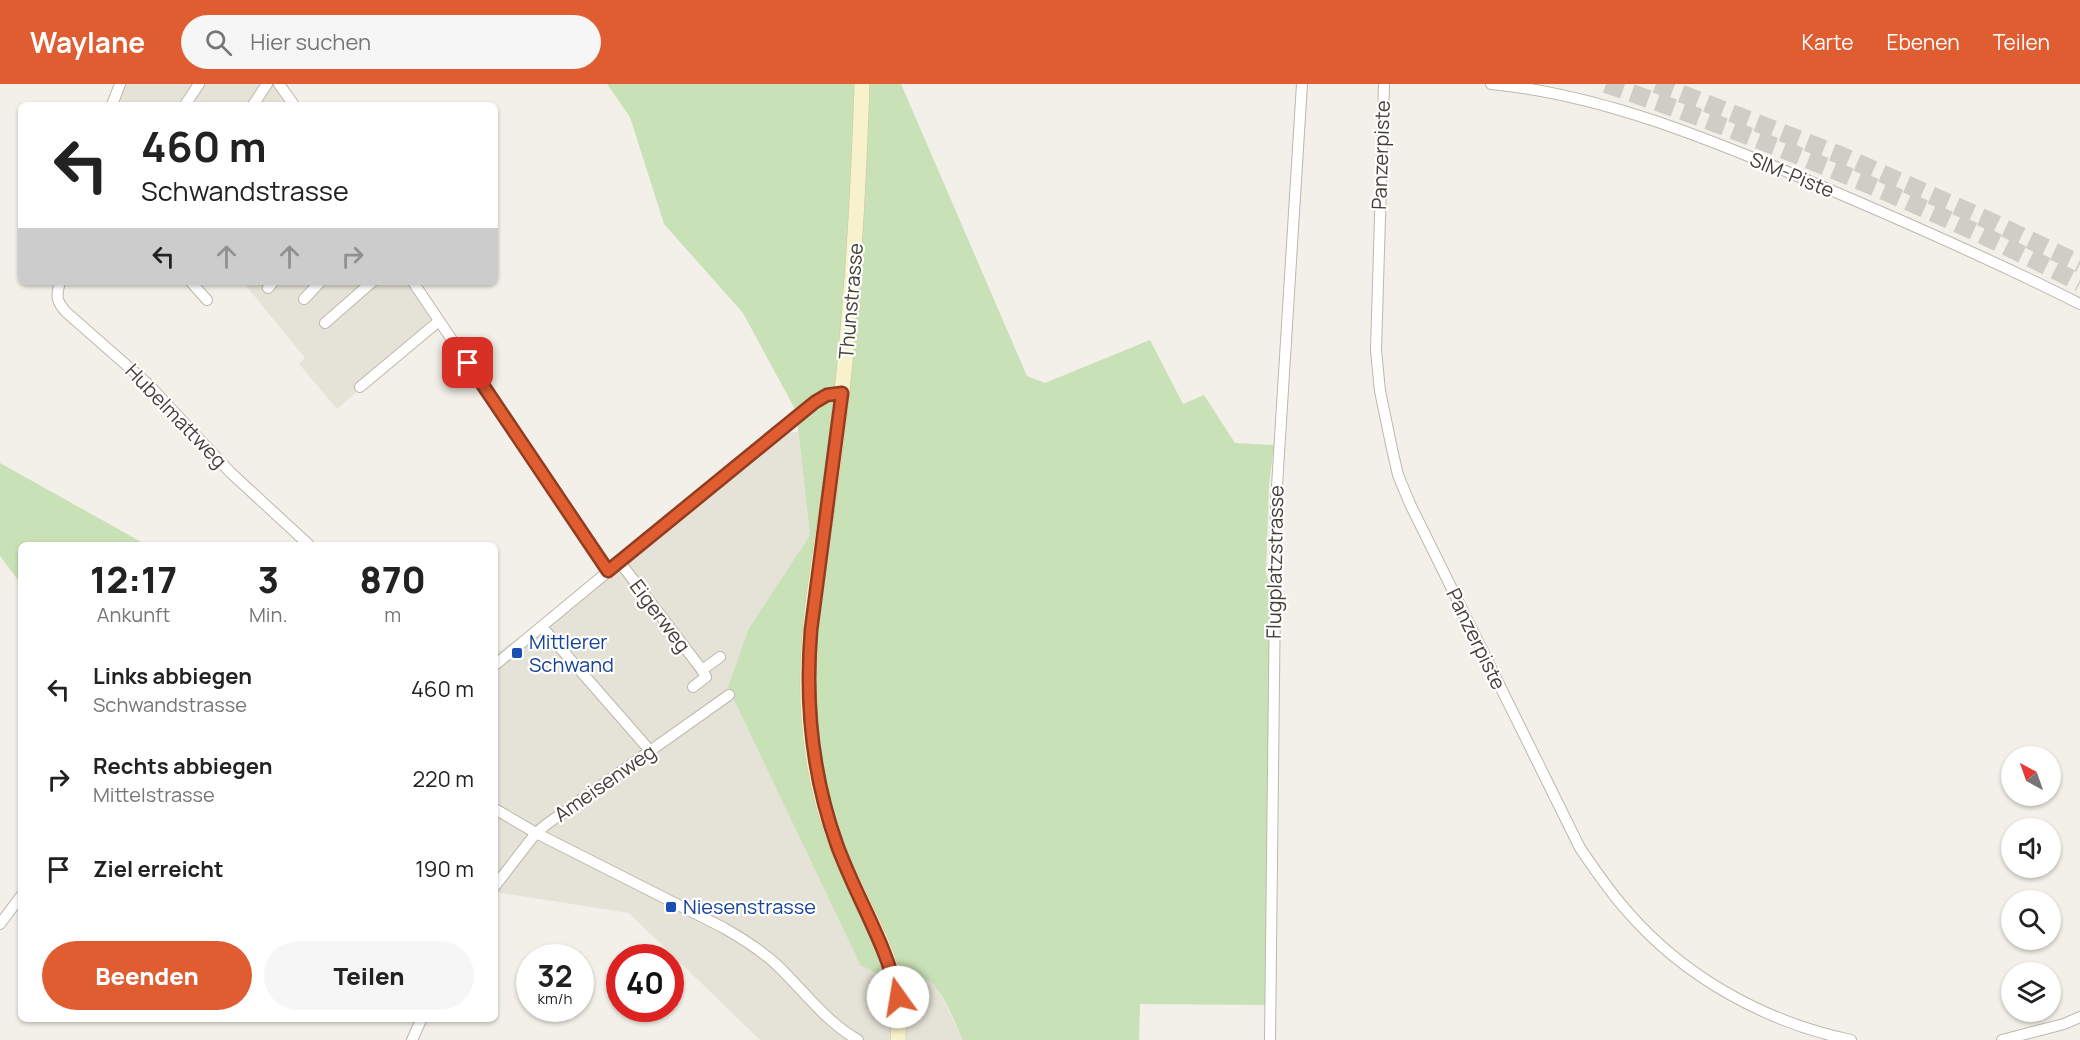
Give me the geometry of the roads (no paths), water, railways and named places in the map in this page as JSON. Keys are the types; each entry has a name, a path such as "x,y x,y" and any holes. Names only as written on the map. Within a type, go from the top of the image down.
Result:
{"street":[{"path":"113,102 120,84"},
{"path":"187,102 199,84"},
{"path":"255,102 267,84"},
{"path":"279,84 292,102"},
{"name":"Thunstrasse","path":"862,84 856,236 842,393 811,630 808,667 809,718 819,783 837,844 883,947 893,977 898,997 898,1040"},
{"name":"Flugplatzstrasse","path":"1270,1040 1276,502 1302,84"},
{"name":"Panzerpiste","path":"1384,84 1377,371 1398,475 1424,533 1580,848 1605,885 1668,952 1724,992 1774,1017 1825,1035 1851,1040"},
{"name":"SIM-Piste","path":"1491,84 1527,88 1595,104 1658,123 1735,151 1932,234 2080,304"},
{"name":"Hubelmattweg","path":"59,285 57,301 66,312 150,385 230,472 306,542"},
{"path":"194,285 207,300"},
{"path":"304,299 317,285"},
{"path":"325,323 369,285"},
{"path":"415,285 608,571"},
{"path":"360,387 440,321"},
{"path":"498,663 815,402 827,395 842,393"},
{"name":"Eigerweg","path":"619,561 702,670 706,677 693,687"},
{"path":"542,627 646,746"},
{"name":"Eigerweg","path":"702,670 720,657"},
{"name":"Ameisenweg","path":"498,882 536,833 729,695"},
{"path":"498,811 536,833 724,928 753,946 778,967 826,1016 858,1040"},
{"path":"0,924 18,900"},
{"path":"2002,1040 2030,1034 2080,1017"},
{"path":"412,1040 420,1022"}],"tunnel":[{"path":"1606,84 1667,105 1846,175 1964,227 2080,283"},
{"path":"1656,84 1840,155 1990,221 2080,264"}],"place":[{"name":"Mittlerer Schwand","path":"517,653"},
{"name":"Niesenstrasse","path":"671,907"}]}
